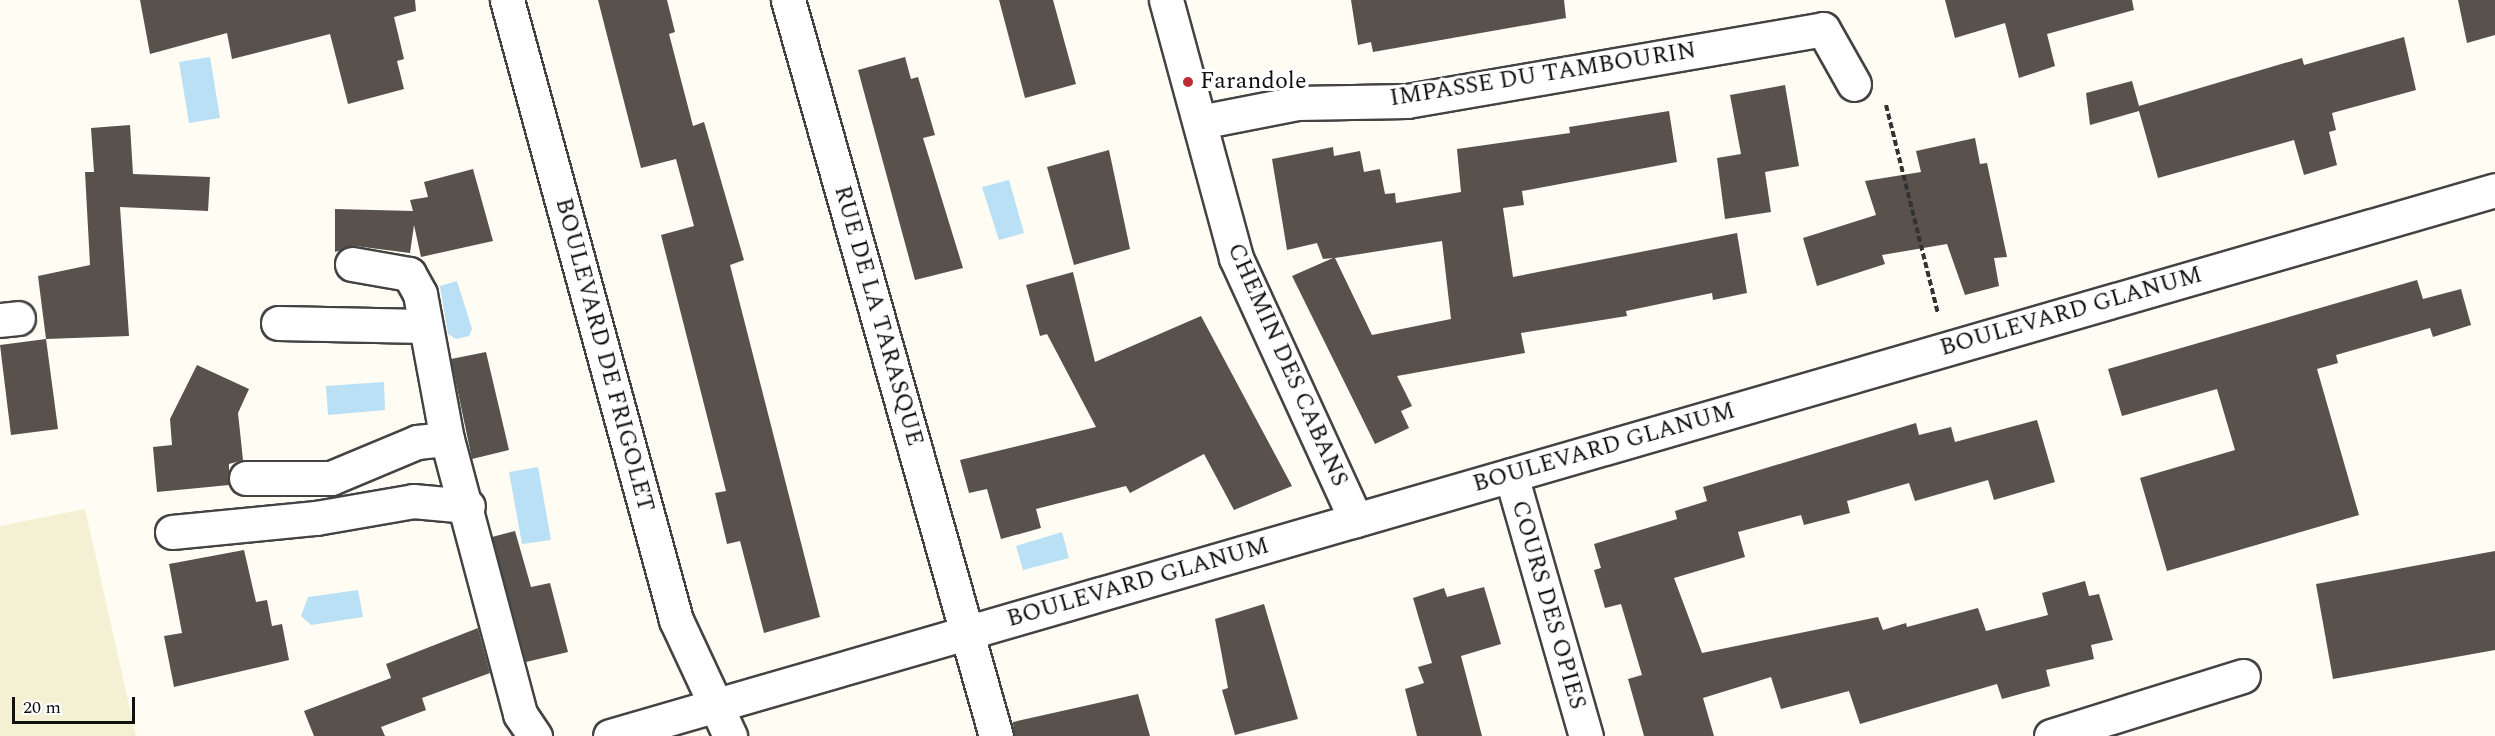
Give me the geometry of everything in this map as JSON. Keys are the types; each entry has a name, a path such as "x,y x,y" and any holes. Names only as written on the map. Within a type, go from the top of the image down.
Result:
{"street":[{"name":"BOULEVARD DE FRIGOLET","path":"507,0 676,620 714,706 730,736"},
{"name":"RUE DE LA TARASQUE","path":"788,0 996,736"},
{"name":"CHEMIN DES CABANS","path":"1166,0 1236,258 1356,520"},
{"name":"IMPASSE DU TAMBOURIN","path":"1200,122 1297,103 1407,101 1823,29 1854,84"},
{"name":"BOULEVARD GLANUM","path":"610,736 2495,190"},
{"path":"351,264 409,274 420,294 424,326 447,439 468,506 520,714 535,736"},
{"path":"278,323 424,326"},
{"path":"246,478 331,478 417,442 447,439"},
{"name":"COURS DES OPIES","path":"1511,475 1586,736"},
{"path":"172,532 316,518 413,501 468,506"},
{"path":"2051,736 2243,676"}],"path":[{"path":"1854,84 1860,99 1884,97 1947,348"}],"shaded area":[{"path":"85,509 136,736 0,736 0,526"}],"water":[{"path":"210,57 220,118 189,123 179,62"},
{"path":"1009,180 1024,233 999,240 982,187"},
{"path":"457,281 472,329 469,336 456,339 448,334 440,286"},
{"path":"384,382 385,410 328,415 326,386"},
{"path":"538,467 551,540 522,544 509,472"},
{"path":"1062,532 1069,558 1023,570 1016,546"},
{"path":"358,590 363,617 311,625 301,616 308,597"}],"building":[{"path":"140,0 415,0 416,11 394,17 404,59 397,61 404,89 348,104 330,34 232,59 227,33 150,54"},
{"path":"598,0 667,0 675,32 669,34 693,126 704,122 744,260 730,265 820,617 764,633 740,541 727,544 715,493 726,491 661,235 694,226 676,159 641,168"},
{"path":"999,0 1053,0 1076,84 1025,98"},
{"path":"1351,0 1564,0 1566,18 1373,52 1371,42 1358,45"},
{"path":"1945,0 2132,0 2134,10 2047,34 2055,66 2019,78 2005,23 1955,38"},
{"path":"2458,0 2495,0 2495,35 2467,43"},
{"path":"2404,37 2416,90 2332,113 2336,130 2329,132 2337,165 2304,175 2294,140 2158,178 2139,111 2090,125 2086,93 2132,81 2139,106 2302,58 2304,65"},
{"path":"905,57 911,79 918,77 935,135 923,138 963,268 915,280 858,70"},
{"path":"1785,85 1799,166 1765,172 1771,212 1725,219 1717,158 1741,154 1730,95"},
{"path":"1669,111 1677,162 1522,191 1524,205 1503,208 1513,277 1737,233 1747,293 1713,300 1712,293 1626,311 1627,316 1521,333 1525,353 1397,376 1412,406 1401,411 1409,428 1375,444 1292,276 1333,258 1323,259 1317,243 1287,250 1272,159 1333,147 1334,156 1360,151 1364,172 1380,169 1385,194 1395,193 1396,203 1461,192 1457,149 1570,133 1569,127","holes":["1442,241 1451,319 1372,335 1335,258"]},
{"path":"130,125 133,174 210,177 208,211 120,207 129,336 46,339 38,276 90,265 85,172 94,172 91,128"},
{"path":"1975,138 1980,164 1987,163 2007,257 1994,258 1999,286 1965,295 1947,244 1882,255 1885,264 1817,286 1803,238 1876,215 1865,181 1921,172 1916,151"},
{"path":"1109,150 1130,249 1074,265 1047,167"},
{"path":"473,169 493,241 421,257 414,225 410,253 355,246 335,252 335,209 413,211 410,200 428,197 424,182"},
{"path":"1073,272 1095,362 1201,316 1292,486 1234,510 1204,454 1130,493 1126,486 1036,509 1041,528 1001,539 987,489 969,493 960,460 1096,427 1047,334 1040,336 1026,285"},
{"path":"2417,280 2423,299 2461,289 2471,325 2433,337 2430,328 2336,355 2338,363 2317,369 2359,515 2167,571 2140,478 2235,450 2217,389 2122,416 2108,369"},
{"path":"46,339 58,429 11,435 0,345"},
{"path":"486,352 509,450 472,459 451,359"},
{"path":"197,365 249,389 238,413 243,460 229,464 229,485 157,492 153,447 172,445 170,419"},
{"path":"2037,420 2055,482 1994,500 1988,480 1915,501 1909,483 1847,501 1850,513 1804,525 1801,515 1738,532 1745,557 1674,578 1702,653 1878,617 1883,630 1906,623 1907,627 1978,608 1986,631 2048,615 2042,593 2085,581 2089,596 2099,594 2113,640 2091,645 2094,659 2046,670 2050,686 2002,699 1997,684 1860,724 1849,691 1781,709 1771,677 1703,698 1714,736 1644,736 1628,679 1642,675 1621,604 1605,608 1594,570 1601,568 1594,544 1677,519 1675,511 1707,501 1703,487 1916,423 1919,435 1951,427 1955,442"},
{"path":"515,531 531,587 550,583 568,652 526,662 492,537"},
{"path":"244,550 256,602 267,600 272,626 282,624 289,660 174,687 164,636 182,633 169,564"},
{"path":"2495,551 2495,650 2333,679 2316,584"},
{"path":"1484,587 1501,644 1461,656 1482,736 1417,736 1405,689 1424,683 1418,667 1432,663 1413,598 1444,588 1447,597"},
{"path":"1264,604 1298,719 1235,735 1222,690 1228,688 1215,619"},
{"path":"478,628 490,673 422,698 426,710 381,727 385,736 314,736 304,711 391,678 386,664"},
{"path":"1138,694 1150,736 1014,736 1013,722"}],"place":[{"name":"Farandole","path":"1188,82"}]}
